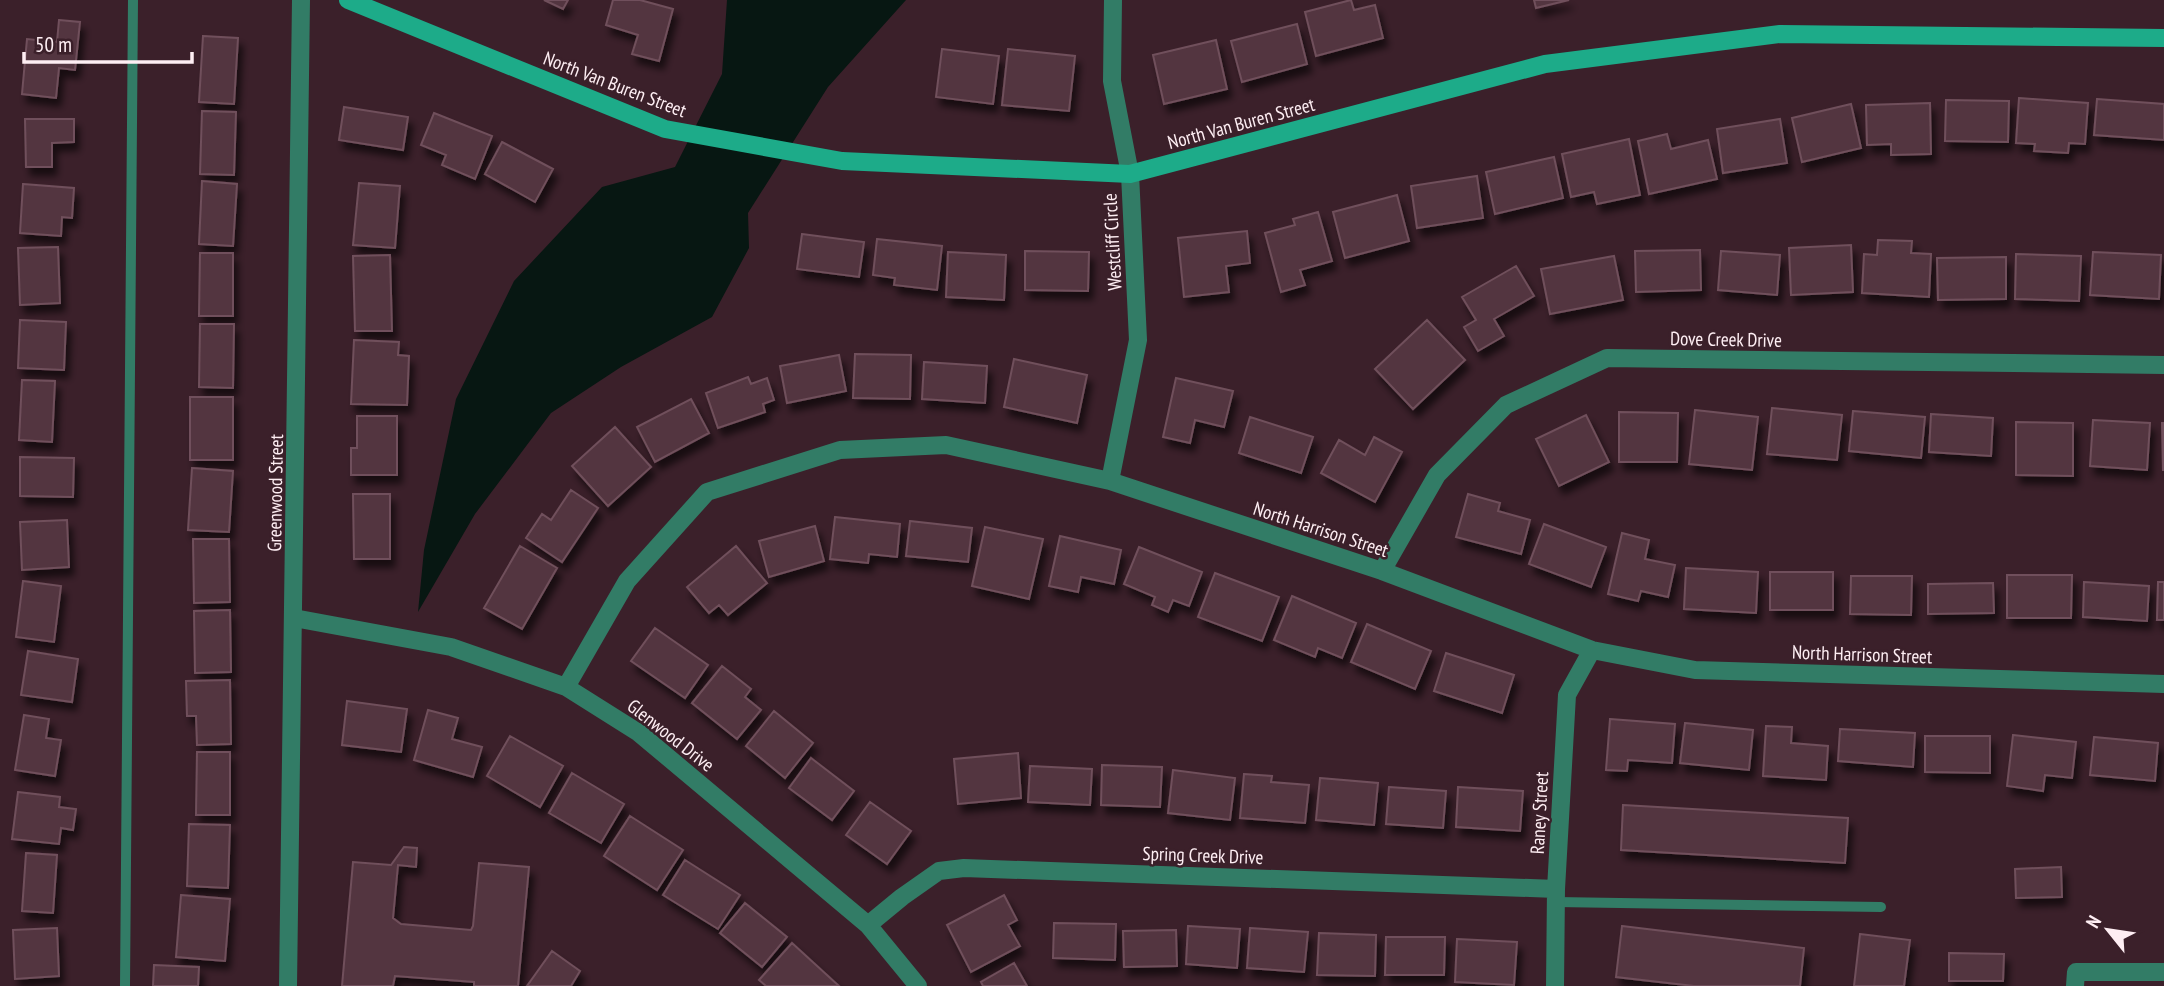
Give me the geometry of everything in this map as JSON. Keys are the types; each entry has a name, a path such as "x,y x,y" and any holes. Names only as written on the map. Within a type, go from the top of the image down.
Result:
{"street":[{"name":"Greenwood Street","path":"288,986 302,0"},
{"name":"North Van Buren Street","path":"348,0 665,129 842,161 1130,174 1545,64 1780,34 2164,38"},
{"name":"Westcliff Circle","path":"1110,481 1138,340 1130,174 1112,81 1113,0"},
{"name":"Dove Creek Drive","path":"1382,571 1437,475 1506,405 1607,358 2164,365"},
{"name":"North Harrison Street","path":"566,687 627,581 707,492 840,450 946,445 1110,481 1382,571 1592,650 1696,670 2164,684"},
{"name":"Glenwood Drive","path":"295,618 451,647 566,687 639,733 868,925 918,986"},
{"name":"Raney Street","path":"1555,986 1556,895 1567,695 1592,650"},
{"name":"Spring Creek Drive","path":"868,925 939,871 964,868 1556,895"},
{"path":"2076,986 2076,972 2164,972"}],"lane":[{"path":"125,986 133,0"},
{"path":"1556,895 1881,907"}],"shaded area":[{"path":"727,0 906,0 828,87 748,213 749,248 712,317 621,367 551,413 475,514 418,612 424,550 456,399 514,281 602,187 675,167 722,74"}],"building":[{"path":"544,0 568,0 563,9"},
{"path":"613,0 640,0 673,9 659,61 632,54 638,35 606,25"},
{"path":"1351,0 1354,10 1375,5 1383,38 1316,56 1305,12"},
{"path":"1534,0 1569,0 1536,8"},
{"path":"59,20 80,22 75,70 59,68 56,98 22,94 27,39 57,42"},
{"path":"1297,24 1307,64 1242,82 1231,41"},
{"path":"203,36 238,38 234,104 199,102"},
{"path":"1216,40 1227,89 1164,104 1153,55"},
{"path":"942,49 999,56 993,104 936,97"},
{"path":"1008,49 1075,56 1069,111 1002,105"},
{"path":"2019,98 2088,103 2085,144 2069,143 2068,153 2034,151 2035,144 2016,143"},
{"path":"2097,99 2164,104 2164,140 2094,135"},
{"path":"1946,100 2009,101 2008,142 1945,141"},
{"path":"1930,103 1931,154 1891,155 1891,144 1867,145 1866,105"},
{"path":"1851,104 1861,148 1802,162 1792,118"},
{"path":"344,107 408,117 403,150 339,140"},
{"path":"202,111 236,112 234,175 200,174"},
{"path":"434,113 492,136 475,179 442,165 446,155 421,145"},
{"path":"25,119 74,119 74,142 52,143 52,167 26,167"},
{"path":"1780,119 1787,163 1723,173 1717,129"},
{"path":"1667,134 1671,149 1708,140 1717,179 1649,194 1638,141"},
{"path":"1629,139 1640,195 1597,204 1594,192 1571,197 1562,154"},
{"path":"502,142 553,169 535,202 485,174"},
{"path":"1554,157 1563,198 1495,214 1486,172"},
{"path":"1477,176 1483,218 1417,228 1411,186"},
{"path":"202,181 237,184 233,246 199,244"},
{"path":"359,183 400,186 395,248 353,245"},
{"path":"23,184 74,188 72,218 62,217 61,236 20,233"},
{"path":"1397,195 1409,241 1345,258 1333,212"},
{"path":"1318,212 1332,261 1300,270 1305,285 1281,292 1265,233 1295,225 1293,219"},
{"path":"1247,231 1250,263 1226,266 1229,292 1184,297 1178,238"},
{"path":"802,234 864,242 859,277 797,269"},
{"path":"877,239 942,246 937,290 894,285 895,278 873,275"},
{"path":"1878,240 1912,241 1911,253 1931,254 1929,297 1862,293 1864,254 1877,255"},
{"path":"1851,245 1853,292 1791,295 1789,248"},
{"path":"58,247 60,303 20,305 18,248"},
{"path":"1700,250 1701,290 1636,292 1635,251"},
{"path":"1025,251 1089,252 1088,291 1025,290"},
{"path":"1721,251 1780,255 1777,295 1718,290"},
{"path":"948,252 1006,255 1004,300 946,297"},
{"path":"2093,252 2161,255 2159,299 2090,295"},
{"path":"200,253 233,253 233,316 199,316"},
{"path":"2016,254 2081,256 2079,301 2015,299"},
{"path":"390,255 392,331 355,331 353,256"},
{"path":"1614,256 1623,300 1550,314 1541,269"},
{"path":"2006,257 2006,299 1938,300 1937,258"},
{"path":"1516,266 1534,296 1494,319 1504,336 1478,351 1464,327 1476,320 1462,297"},
{"path":"20,320 66,322 64,370 18,368"},
{"path":"1427,320 1465,360 1413,409 1375,369"},
{"path":"200,324 234,324 233,388 199,387"},
{"path":"354,340 399,342 398,355 409,356 407,405 351,404"},
{"path":"855,354 911,355 910,399 853,398"},
{"path":"839,355 846,391 787,403 780,366"},
{"path":"1014,359 1087,375 1077,423 1004,407"},
{"path":"924,362 987,366 985,403 922,399"},
{"path":"748,377 751,384 767,378 774,400 763,404 765,412 718,428 706,393"},
{"path":"1176,378 1233,391 1224,427 1195,420 1190,443 1163,437"},
{"path":"22,380 55,381 52,442 19,440"},
{"path":"190,397 233,397 233,460 190,460"},
{"path":"691,399 709,433 655,462 637,427"},
{"path":"1772,408 1842,415 1837,460 1767,454"},
{"path":"1695,410 1758,417 1752,470 1689,464"},
{"path":"1853,411 1925,417 1921,458 1849,451"},
{"path":"1619,412 1678,413 1677,462 1619,462"},
{"path":"1931,414 1993,418 1991,456 1929,452"},
{"path":"1586,415 1609,462 1559,486 1536,439"},
{"path":"357,416 397,416 397,475 351,475 351,448 357,448"},
{"path":"1250,417 1313,437 1301,473 1239,453"},
{"path":"2093,420 2150,423 2147,470 2090,466"},
{"path":"2016,422 2073,423 2073,476 2016,475"},
{"path":"2164,423 2164,470 2163,470"},
{"path":"615,427 651,467 608,506 572,466"},
{"path":"1374,437 1402,452 1375,502 1321,473 1339,440 1365,455"},
{"path":"20,457 74,458 73,497 20,496"},
{"path":"192,468 233,471 229,532 188,530"},
{"path":"571,490 598,508 562,562 526,538 542,514 551,520"},
{"path":"353,494 390,494 390,559 354,559"},
{"path":"1468,494 1500,503 1498,511 1530,520 1521,554 1456,537"},
{"path":"835,517 900,524 897,557 869,554 868,563 830,559"},
{"path":"67,520 69,567 22,570 20,522"},
{"path":"910,521 972,528 968,562 906,556"},
{"path":"1544,524 1606,547 1591,587 1529,564"},
{"path":"815,526 824,561 769,577 759,541"},
{"path":"985,527 1043,539 1029,599 972,586"},
{"path":"1622,533 1649,540 1645,559 1675,565 1668,597 1641,591 1638,601 1608,594"},
{"path":"1060,536 1121,550 1114,584 1081,577 1078,592 1049,586"},
{"path":"193,539 229,539 230,602 194,603"},
{"path":"520,546 557,568 522,629 484,608"},
{"path":"736,546 767,583 728,615 719,605 709,613 687,587"},
{"path":"1139,547 1202,572 1189,606 1173,600 1168,612 1152,605 1155,597 1124,584"},
{"path":"1686,568 1758,572 1756,613 1684,609"},
{"path":"1770,572 1833,572 1833,610 1770,610"},
{"path":"1215,573 1279,597 1262,641 1198,617"},
{"path":"2007,575 2072,575 2071,618 2007,618"},
{"path":"1851,576 1912,576 1911,615 1850,614"},
{"path":"23,581 61,586 54,642 16,637"},
{"path":"2084,582 2149,586 2147,621 2083,617"},
{"path":"2158,582 2164,582 2164,620 2157,620"},
{"path":"1993,583 1994,613 1928,614 1928,584"},
{"path":"1292,596 1356,623 1342,658 1318,648 1315,657 1274,640"},
{"path":"230,610 231,672 195,673 194,611"},
{"path":"1367,624 1431,651 1415,689 1351,662"},
{"path":"655,628 708,665 685,698 631,661"},
{"path":"28,651 78,659 72,702 21,695"},
{"path":"1446,653 1514,675 1502,713 1434,691"},
{"path":"722,666 751,689 745,697 761,710 737,739 692,703"},
{"path":"230,680 231,744 197,745 196,716 187,716 186,681"},
{"path":"347,701 407,709 401,752 342,745"},
{"path":"428,710 458,718 452,739 482,747 473,777 414,760"},
{"path":"774,711 813,743 785,778 746,746"},
{"path":"24,715 49,719 46,738 61,740 55,776 15,770"},
{"path":"1610,719 1675,724 1672,763 1628,760 1627,771 1606,770"},
{"path":"1685,723 1753,730 1749,770 1680,763"},
{"path":"1766,726 1792,727 1791,743 1828,746 1826,780 1763,776"},
{"path":"1840,729 1915,733 1913,767 1838,761"},
{"path":"2013,735 2076,742 2072,778 2045,775 2043,791 2007,786"},
{"path":"510,736 563,766 540,807 487,776"},
{"path":"1925,736 1990,736 1990,773 1925,772"},
{"path":"2094,737 2158,743 2155,781 2090,775"},
{"path":"197,752 230,752 230,815 196,815"},
{"path":"1018,753 1021,798 958,804 954,759"},
{"path":"811,758 854,791 832,820 789,788"},
{"path":"1102,765 1162,767 1160,807 1101,805"},
{"path":"1030,766 1092,769 1090,805 1028,802"},
{"path":"1173,770 1235,778 1230,820 1168,813"},
{"path":"572,773 624,804 601,843 549,813"},
{"path":"1244,774 1272,776 1271,782 1309,785 1305,823 1240,818"},
{"path":"1320,778 1378,783 1374,825 1316,820"},
{"path":"1389,787 1446,791 1443,828 1386,824"},
{"path":"1458,787 1523,791 1520,831 1456,827"},
{"path":"18,792 60,797 59,807 76,809 73,830 61,828 59,844 12,839"},
{"path":"870,802 911,831 887,864 846,835"},
{"path":"1623,805 1848,818 1845,863 1621,850"},
{"path":"630,816 683,850 657,890 604,856"},
{"path":"189,824 230,825 228,888 187,886"},
{"path":"404,847 417,848 416,867 398,865 393,918 401,924 471,930 479,863 529,867 518,986 474,986 474,982 395,976 393,986 342,986 353,862 391,865"},
{"path":"26,853 57,855 53,913 22,911"},
{"path":"685,860 740,895 718,929 663,895"},
{"path":"2061,867 2062,897 2016,898 2015,869"},
{"path":"181,895 230,899 225,961 176,957"},
{"path":"1004,895 1017,920 1008,925 1020,946 971,972 947,925"},
{"path":"745,903 787,937 762,967 720,933"},
{"path":"1054,923 1116,924 1115,960 1053,958"},
{"path":"1188,926 1240,929 1237,968 1186,964"},
{"path":"1622,926 1804,948 1800,986 1694,986 1616,977"},
{"path":"57,928 59,976 15,979 13,930"},
{"path":"1250,928 1308,932 1304,972 1247,968"},
{"path":"1176,930 1177,966 1124,967 1123,931"},
{"path":"1319,933 1376,935 1375,976 1317,975"},
{"path":"1860,934 1910,940 1904,986 1854,986"},
{"path":"1386,937 1445,937 1444,975 1385,975"},
{"path":"1457,939 1517,942 1514,985 1455,982"},
{"path":"792,943 839,986 766,986 759,980"},
{"path":"552,951 580,971 571,986 527,986"},
{"path":"1949,953 2004,954 2003,981 1949,981"},
{"path":"1014,963 1027,986 983,986 981,982"},
{"path":"154,965 199,967 198,986 153,986"}]}
